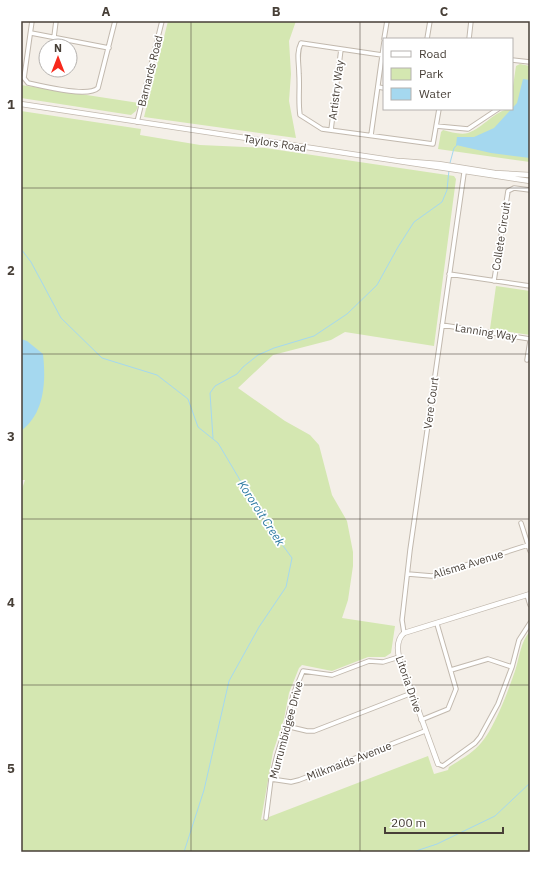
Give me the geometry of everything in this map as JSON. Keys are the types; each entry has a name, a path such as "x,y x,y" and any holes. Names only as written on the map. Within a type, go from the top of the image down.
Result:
{"street":[{"path":"32,21 24,78 28,83 77,92 98,89 115,21"},
{"path":"54,37 56,21"},
{"name":"Barnards Road","path":"137,122 162,21"},
{"path":"384,38 387,21"},
{"path":"427,38 430,21"},
{"path":"469,38 471,21"},
{"path":"31,33 109,48"},
{"path":"382,55 301,43 298,49 298,100 300,115 322,129 433,144 439,110"},
{"path":"371,135 383,48"},
{"name":"Artistry Way","path":"331,130 341,49"},
{"path":"513,60 530,62"},
{"path":"378,87 383,88"},
{"name":"Taylors Road","path":"21,104 464,173 530,181"},
{"path":"436,126 468,129 496,110"},
{"path":"397,162 402,160 413,161 495,173 530,175"},
{"name":"Vere Court","path":"404,633 402,620 408,574 464,173"},
{"name":"Collete Circuit","path":"494,281 508,191 514,188 530,190"},
{"path":"449,274 530,286"},
{"name":"Lanning Way","path":"442,325 530,340"},
{"path":"527,360 530,340"},
{"path":"521,523 530,551"},
{"name":"Alisma Avenue","path":"408,574 432,576 528,545"},
{"path":"404,633 529,594 530,605"},
{"path":"440,765 475,743 480,737 498,704 512,667 519,640 530,623"},
{"path":"422,720 448,709 456,689 436,624"},
{"name":"Litoria Drive","path":"404,633 400,637 398,644 399,657 425,731 440,765"},
{"name":"Murrumbidgee Drive","path":"266,818 271,779 293,695 302,671 332,675 369,661 383,662 399,657"},
{"path":"451,670 488,659 512,667"},
{"path":"286,726 307,731 314,731 412,693"},
{"name":"Milkmaids Avenue","path":"271,779 291,782 298,780 425,731"}],"green space":[{"path":"168,21 296,21 289,41 291,74 289,101 296,138 144,117"},
{"path":"520,64 530,66 530,162 438,149 441,132 443,130 465,134 474,131 500,112 513,110 513,86 516,66"},
{"path":"21,85 139,103 136,111 131,115 21,98"},
{"path":"21,111 141,129 140,135 200,145 265,148 454,176 456,179 434,346 345,332 331,340 273,355 238,388 285,421 310,435 319,445 332,495 347,521 353,552 353,566 348,600 342,618 395,626 391,653 385,657 368,657 332,671 302,665 299,668 289,693 284,719 273,752 261,820 428,756 434,774 448,770 449,767 478,747 491,728 509,688 522,645 530,631 530,852 21,852 21,492 25,480 21,480"},
{"path":"496,286 530,291 530,335 490,329"}],"water":[{"path":"523,79 530,80 530,158 491,153 456,145 457,137 474,137 494,128 511,110 513,110 513,107 517,103"},
{"path":"21,339 27,341 43,354 44,385 39,406 35,415 29,424 21,431"}],"waterway":[{"path":"450,163 454,148 457,145"},
{"path":"213,438 210,393 215,386 237,374 258,355 274,348 314,336 347,314 377,285 414,222 442,202 447,190 449,170"},
{"name":"Kororoit Creek","path":"21,249 31,262 61,318 102,358 157,375 188,399 198,427 218,443 262,517 292,558 286,587 259,627 229,681 204,790 184,852"},
{"name":"Kororoit Creek","path":"413,852 437,844 495,816 530,783"}]}
